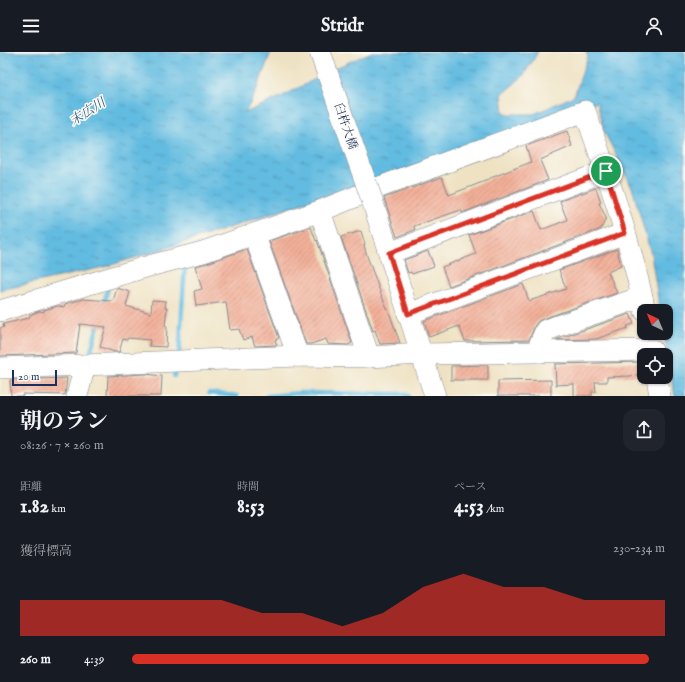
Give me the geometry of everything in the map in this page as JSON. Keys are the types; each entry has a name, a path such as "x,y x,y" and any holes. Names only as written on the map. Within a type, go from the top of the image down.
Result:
{"street":[{"name":"臼杵大橋","path":"320,52 372,200 435,396"},
{"path":"0,311 149,266 203,252 320,211 377,188 585,111 606,171 625,233 643,304"},
{"path":"389,253 606,171"},
{"path":"320,211 369,357"},
{"path":"408,314 625,233"},
{"path":"254,234 298,356"},
{"path":"540,352 540,343 546,330 637,306"},
{"path":"0,368 298,356 369,357 422,354 540,352 652,346"},
{"path":"77,396 85,365"},
{"path":"658,384 660,396"}],"water":[{"name":"末広川","path":"0,52 271,52 256,91 245,113 285,95 340,66 372,52 538,52 523,76 502,94 504,114 534,114 574,96 588,56 586,52 685,52 685,396 675,396 673,384 673,348 667,348 665,340 673,340 673,304 659,304 651,254 632,187 604,131 597,102 497,138 223,230 108,266 0,290"}],"building":[{"path":"567,131 572,146 540,160 548,180 462,213 461,210 414,226 415,230 397,237 384,198 442,177 449,195 531,162 526,146"},
{"path":"596,188 601,202 599,203 606,218 601,229 449,286 442,267 476,254 469,235 534,211 541,230 567,220 560,201"},
{"path":"311,227 316,241 317,240 352,343 348,345 328,344 326,339 311,344 306,344 269,241"},
{"path":"361,231 367,256 400,343 380,344 375,330 373,331 341,237"},
{"path":"247,249 279,338 275,340 277,345 255,346 252,337 243,340 239,329 230,330 226,302 196,306 194,291 202,289 195,266"},
{"path":"617,249 621,266 608,272 617,293 538,321 529,340 465,341 459,326 429,337 424,321 523,284 529,301 566,289 559,270"},
{"path":"428,251 434,266 412,274 411,272 408,273 404,260"},
{"path":"117,288 130,292 126,306 151,313 152,300 166,301 166,347 149,346 150,340 128,338 127,340 123,339 119,352 115,352 100,347 106,327 80,324 76,353 0,356 0,328 4,327 3,324 29,318 30,315 40,311 44,312 44,310 58,306 64,307 65,304 83,299 113,301"},
{"path":"630,314 634,324 627,326 628,328 596,339 555,340"},
{"path":"637,362 637,375 607,377 607,382 595,382 596,392 592,392 592,396 574,396 574,384 556,385 555,364"},
{"path":"488,365 488,380 451,380 451,366"},
{"path":"145,374 162,376 161,396 107,396 108,376"},
{"path":"67,378 65,395 23,394 23,396 11,396 10,380"},
{"path":"551,380 551,396 498,396 498,381"}],"waterway":[{"path":"179,356 185,265"},
{"path":"103,307 108,288"},
{"path":"89,358 99,321"},
{"path":"174,376 176,368"},
{"path":"209,393 237,396"},
{"path":"267,396 300,393 404,394 408,396"}],"route":[{"path":"606,171 625,233 408,314 389,253 606,171"}]}
